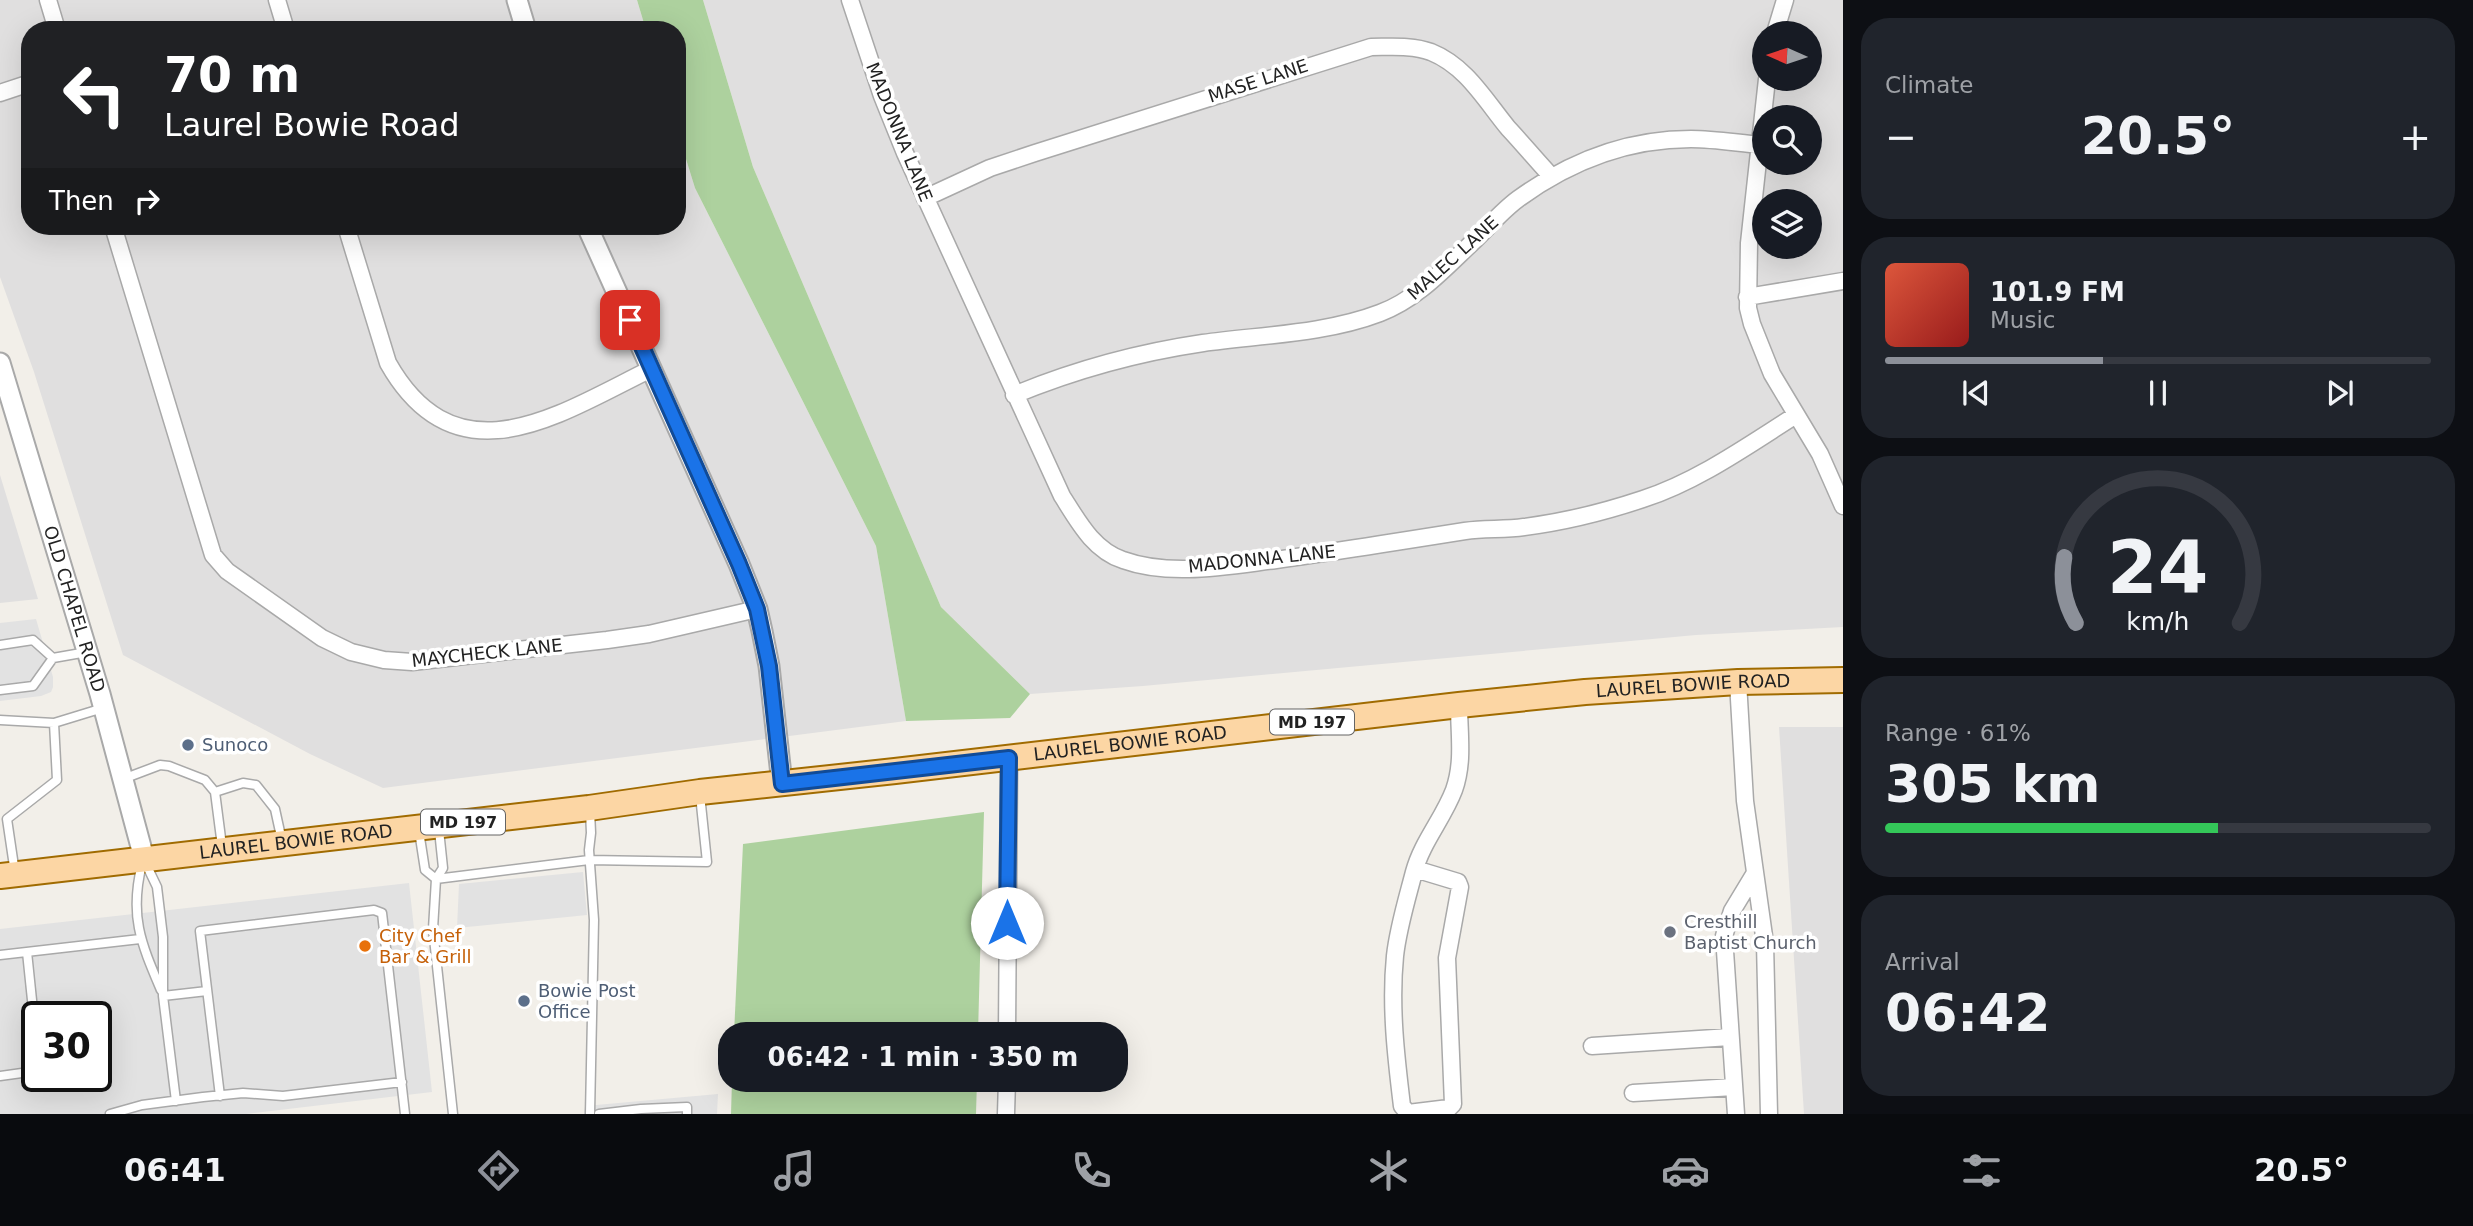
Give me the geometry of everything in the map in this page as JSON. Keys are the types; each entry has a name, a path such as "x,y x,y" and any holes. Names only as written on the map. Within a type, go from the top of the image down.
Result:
{"main road":[{"name":"LAUREL BOWIE ROAD","path":"8,875 1459,705 1585,692 1738,682 1843,680"}],"street":[{"path":"48,0 54,21"},
{"path":"276,0 283,21"},
{"path":"517,0 523,21"},
{"name":"MADONNA LANE","path":"850,0 882,96 925,198 1062,496 1093,540 1107,553 1124,561 1169,568 1226,566 1469,530 1522,527 1599,512 1677,486 1724,461 1796,415"},
{"path":"1778,21 1784,0"},
{"name":"MASE LANE","path":"925,198 1002,164 1371,47 1409,47 1429,51 1446,59 1471,82 1552,177"},
{"path":"0,93 21,86"},
{"name":"MALEC LANE","path":"1014,395 1065,374 1139,354 1343,324 1394,307 1434,278 1517,200 1586,159 1640,143 1693,139 1752,144"},
{"path":"1757,175 1750,231 1747,297 1752,324 1772,374 1820,454 1843,506"},
{"name":"MAYCHECK LANE","path":"116,235 213,555 227,571 322,638 368,657 412,662 649,634 757,609"},
{"path":"349,235 388,363 407,392 428,409 454,424 481,431 524,427 547,419 651,369"},
{"path":"591,235 757,609 769,666 782,784"},
{"path":"1747,297 1843,281"},
{"name":"OLD CHAPEL ROAD","path":"0,363 87,652 144,858"},
{"path":"1738,682 1745,801 1765,943 1769,1114"},
{"path":"1415,869 1458,883 1460,887 1447,958 1453,1104 1449,1108 1408,1113 1402,1106 1396,1049 1393,985 1395,952 1415,869 1423,847 1454,790 1460,772 1459,705"},
{"path":"1007,1022 1009,758"},
{"path":"1736,1114 1724,936 1732,911 1755,873"},
{"path":"1592,1046 1730,1037"},
{"path":"1633,1093 1734,1087"},
{"path":"1006,1114 1007,1092"}],"lane":[{"path":"0,645 33,640 53,658"},
{"path":"0,691 33,686 53,658 87,652"},
{"path":"0,720 54,723 103,708"},
{"path":"8,875 7,819 57,780 54,723"},
{"path":"122,779 160,765 169,765 205,780 215,792 222,849"},
{"path":"215,792 243,783 256,785 275,809 282,842"},
{"path":"428,826 425,870 436,879 589,860 707,862 699,792"},
{"path":"589,808 589,860 594,920 590,1114"},
{"path":"428,826 443,868 436,879 433,929 453,1114"},
{"path":"144,858 136,889 140,939 163,996"},
{"path":"144,858 157,887 163,937 163,996 176,1101"},
{"path":"220,1096 200,931 374,911 382,914 405,1114"},
{"path":"0,956 140,939"},
{"path":"27,952 32,1001"},
{"path":"163,996 208,991"},
{"path":"0,1076 21,1073"},
{"path":"110,1114 142,1105 243,1093 283,1097 402,1082"},
{"path":"599,1114 687,1107 687,1114"}],"shaded area":[{"path":"0,0 637,0 643,21 21,21 21,235 686,235 686,159 695,188 876,546 906,721 383,788 310,754 123,655 34,372 0,277"},
{"path":"703,0 1843,0 1843,627 1696,635 1030,694 941,607 753,167"},
{"path":"0,475 38,599 0,603"},
{"path":"36,619 53,677 51,692 41,696 0,701 0,623"},
{"path":"1779,727 1843,727 1843,1114 1804,1114"},
{"path":"583,872 587,915 457,928 459,884"},
{"path":"409,883 432,1092 246,1114 0,1114 0,929"},
{"path":"718,1094 717,1114 584,1114 585,1106"}],"green space":[{"path":"637,0 703,0 753,167 941,607 1030,694 1010,718 906,721 876,546 695,188 686,159 686,21 643,21"},
{"path":"984,812 978,1022 735,1022 743,844"},
{"path":"732,1092 977,1092 976,1114 731,1114"}],"place":[{"name":"Sunoco","path":"188,745"},
{"name":"Cresthill Baptist Church","path":"1670,932"},
{"name":"City Chef Bar & Grill","path":"365,946"},
{"name":"Bowie Post Office","path":"524,1001"}],"route":[{"path":"630,320 757,609 769,666 782,784 1009,758 1007,923"}]}
